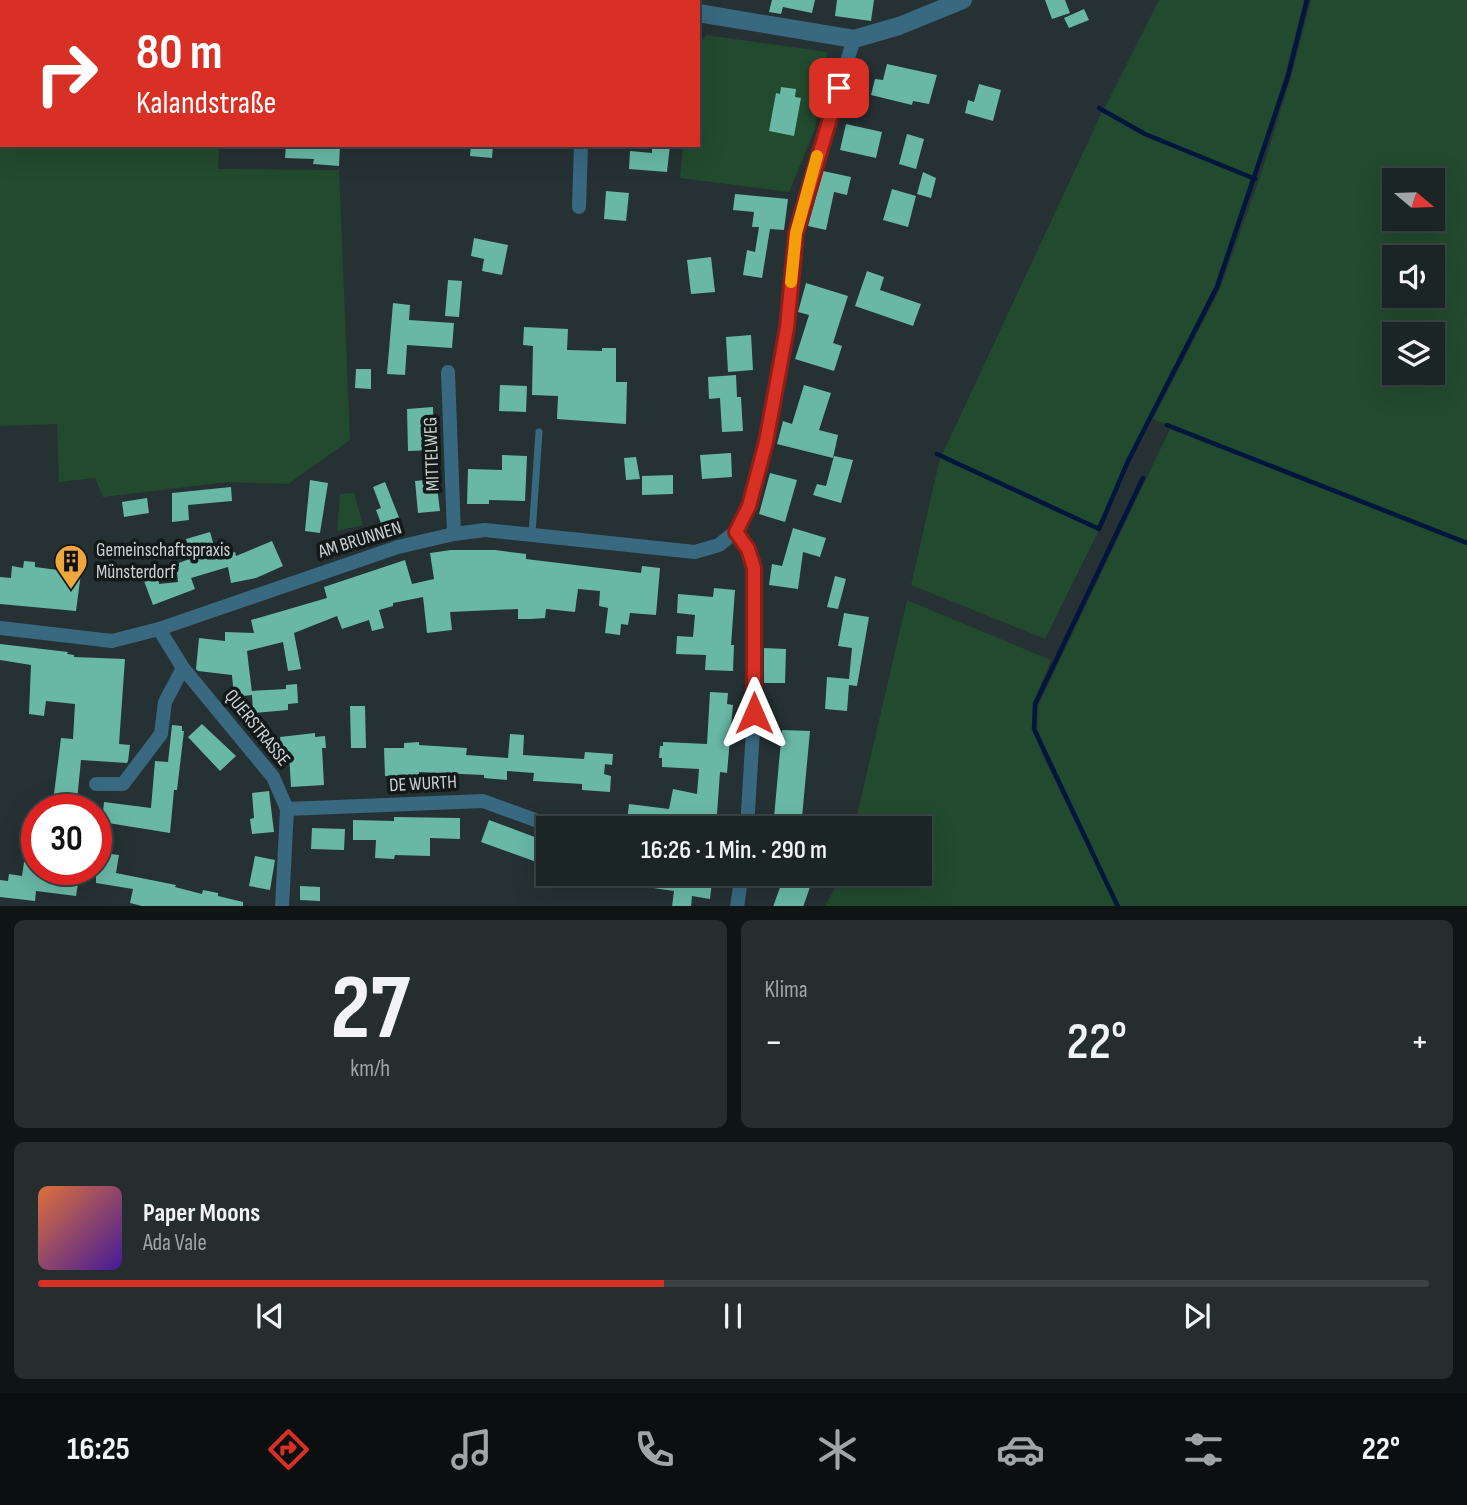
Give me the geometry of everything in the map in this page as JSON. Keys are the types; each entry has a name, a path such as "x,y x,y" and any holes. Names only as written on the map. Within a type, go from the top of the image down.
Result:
{"street":[{"path":"700,13 854,39 899,26 963,0"},
{"path":"748,816 754,713 754,568 748,549 736,532 749,506 766,442 787,328 796,233 854,39"},
{"path":"579,207 581,147"},
{"name":"MITTELWEG","path":"448,372 454,534"},
{"name":"AM BRUNNEN","path":"0,628 112,641 159,629 398,547 454,534 485,530 695,552 719,545 736,532"},
{"name":"QUERSTRASSE","path":"159,629 183,668 273,777 287,809 282,906"},
{"path":"96,784 123,784 161,734 165,702 183,668"},
{"name":"DE WURTH","path":"287,809 483,801 536,821"},
{"path":"737,906 740,886"}],"lane":[{"path":"531,535 539,432"}],"green space":[{"path":"1159,0 1304,0 1285,75 1253,176 1146,133 1104,109"},
{"path":"1311,0 1467,0 1467,542 1153,419 1220,289 1261,174"},
{"path":"706,35 827,52 815,129 789,192 680,178 683,147 700,147 700,43"},
{"path":"1102,112 1144,136 1251,179 1215,285 1127,460 1098,526 942,455"},
{"path":"0,147 219,147 218,169 339,170 350,440 288,484 229,482 103,497 95,478 59,482 57,424 0,426"},
{"path":"1170,429 1467,545 1467,906 1120,906 1048,755 1037,728 1038,706"},
{"path":"940,458 1099,530 1045,639 911,585"},
{"path":"354,493 363,525 337,531 340,494"},
{"path":"907,600 1051,660 1033,704 1033,729 1043,756 1116,906 825,906 836,886 932,886 932,816 857,816"}],"building":[{"path":"772,0 815,0 812,13 783,7 781,14 769,12"},
{"path":"837,0 874,0 871,21 835,16"},
{"path":"1045,0 1065,0 1070,13 1052,19"},
{"path":"1084,9 1089,20 1069,28 1064,18"},
{"path":"887,64 937,75 929,104 913,101 912,105 871,95 875,79 883,80"},
{"path":"979,84 1001,90 993,121 965,113 968,100 974,102"},
{"path":"781,87 796,89 795,97 801,98 794,136 769,131 776,93 780,94"},
{"path":"846,124 882,132 876,158 840,150"},
{"path":"907,134 924,139 916,169 899,164"},
{"path":"286,147 340,147 339,166 313,164 314,159 285,158"},
{"path":"471,147 493,147 492,158 470,156"},
{"path":"652,147 670,147 667,172 629,169 630,151 652,153"},
{"path":"823,171 851,177 847,195 834,192 826,230 808,226"},
{"path":"923,172 936,178 931,198 917,194"},
{"path":"892,189 916,196 908,227 883,220"},
{"path":"606,191 629,193 626,221 604,219"},
{"path":"735,194 788,199 784,230 770,229 762,278 743,275 747,250 755,252 759,227 752,227 754,212 733,210"},
{"path":"474,238 508,245 502,275 482,271 484,259 471,256"},
{"path":"711,257 715,292 691,294 687,260"},
{"path":"867,271 884,277 880,290 921,304 913,326 855,306"},
{"path":"448,280 462,281 459,317 445,316"},
{"path":"806,283 848,296 833,343 842,346 834,371 795,359 809,315 798,312"},
{"path":"393,303 410,305 409,320 454,323 452,348 407,345 405,375 387,374"},
{"path":"524,327 568,329 567,350 602,351 602,348 616,348 616,382 627,382 626,424 557,419 558,396 532,395 533,346 523,345"},
{"path":"751,335 753,370 728,372 726,337"},
{"path":"356,369 371,369 371,389 355,388"},
{"path":"736,375 737,397 741,397 743,431 722,432 720,398 709,399 708,377"},
{"path":"500,385 527,386 526,412 499,411"},
{"path":"804,385 831,393 819,430 838,435 833,458 777,444 783,421 792,424"},
{"path":"433,407 434,450 408,451 407,409"},
{"path":"731,453 732,477 702,479 700,455"},
{"path":"502,455 527,456 525,501 489,500 489,504 467,504 468,469 502,470"},
{"path":"834,456 853,460 841,503 813,495 817,484 826,486"},
{"path":"636,457 640,479 626,480 624,458"},
{"path":"770,473 797,480 785,522 759,514"},
{"path":"673,475 673,494 642,495 642,476"},
{"path":"436,479 440,511 418,513 415,481"},
{"path":"310,480 328,483 320,533 305,531"},
{"path":"385,482 400,520 382,526 376,510 381,508 373,487"},
{"path":"231,487 232,501 188,505 189,520 172,522 172,493"},
{"path":"147,498 149,513 124,517 122,502"},
{"path":"793,528 826,538 820,557 803,552 798,589 769,585 772,564 782,566"},
{"path":"210,532 217,556 235,552 236,556 272,541 283,566 256,578 231,583 228,567 191,578 195,589 153,605 144,581 158,576 159,584 178,582 176,564 192,558 186,539"},
{"path":"451,550 495,550 526,554 526,559 641,573 642,566 660,568 656,615 630,613 628,625 621,624 620,635 605,633 608,608 599,606 600,591 578,589 575,612 546,609 545,618 518,619 518,609 450,612 452,630 427,633 423,597 393,603 393,606 379,610 384,628 372,631 369,620 342,629 337,616 294,633 301,669 288,671 283,642 247,651 252,691 286,689 286,685 297,684 298,703 288,704 288,710 253,713 252,695 234,697 232,675 196,669 199,638 225,641 225,632 254,633 251,620 327,598 324,587 405,560 412,584 434,579 430,553"},
{"path":"24,561 35,562 35,567 81,573 76,611 0,604 0,577 11,578 12,566 23,568"},
{"path":"835,576 846,579 838,609 827,607"},
{"path":"714,588 735,590 731,645 734,645 733,671 705,670 706,655 676,654 677,636 693,637 695,615 677,613 678,594 713,597"},
{"path":"844,613 869,617 857,686 849,685 847,711 825,709 827,677 849,679 852,648 838,646"},
{"path":"0,644 68,652 67,654 74,657 125,659 119,744 130,745 127,763 81,760 78,794 54,794 61,738 73,739 75,704 46,701 44,716 29,714 31,665 0,660"},
{"path":"764,648 786,649 785,683 764,683"},
{"path":"710,692 728,693 727,704 733,705 727,773 720,772 717,816 628,816 629,804 669,809 673,789 697,794 699,769 662,767 662,758 659,758 663,742 707,744"},
{"path":"350,706 365,706 366,748 351,748"},
{"path":"202,724 236,756 220,771 188,737"},
{"path":"172,725 182,726 184,731 170,833 112,824 112,803 151,808 155,761 168,762"},
{"path":"782,730 810,731 802,816 774,816"},
{"path":"315,733 315,737 325,736 326,748 322,748 324,785 291,787 289,754 282,755 280,737"},
{"path":"510,734 524,735 523,755 584,759 585,752 613,754 612,765 605,764 604,774 611,776 610,792 582,790 582,784 533,781 534,773 507,771 507,780 484,778 484,775 419,772 419,775 385,776 384,748 404,748 404,743 419,742 419,745 467,748 466,755 508,758"},
{"path":"269,791 274,832 252,834 252,793"},
{"path":"394,817 460,818 460,839 430,838 430,856 395,855 394,859 375,858 376,840 353,840 353,820 394,821"},
{"path":"489,820 536,838 536,862 481,842"},
{"path":"312,828 345,829 344,850 311,849"},
{"path":"112,854 119,855 116,873 176,885 175,887 202,894 203,890 218,893 218,896 243,902 243,906 142,906 130,903 133,889 108,885 112,885"},
{"path":"255,856 275,860 270,890 249,886"},
{"path":"9,874 21,876 21,885 78,885 76,896 36,891 35,901 0,897 0,880 8,881"},
{"path":"300,886 320,887 320,901 300,900"},
{"path":"653,886 712,886 710,899 692,896 691,906 672,906 674,891"},
{"path":"780,886 810,886 803,906 773,906"}],"waterway":[{"path":"937,454 1099,529 1128,461 1217,287 1288,76 1307,0"},
{"path":"1099,108 1145,134 1255,179"},
{"path":"1167,425 1467,543"},
{"path":"1118,906 1034,729 1035,704 1143,478"}],"slow traffic":[{"path":"791,282 796,233 817,156"}],"place":[{"name":"Gemeinschaftspraxis Münsterdorf","path":"71,591"}],"route":[{"path":"754,713 754,568 748,549 736,532 749,506 766,442 787,328 796,233 839,88"}]}
